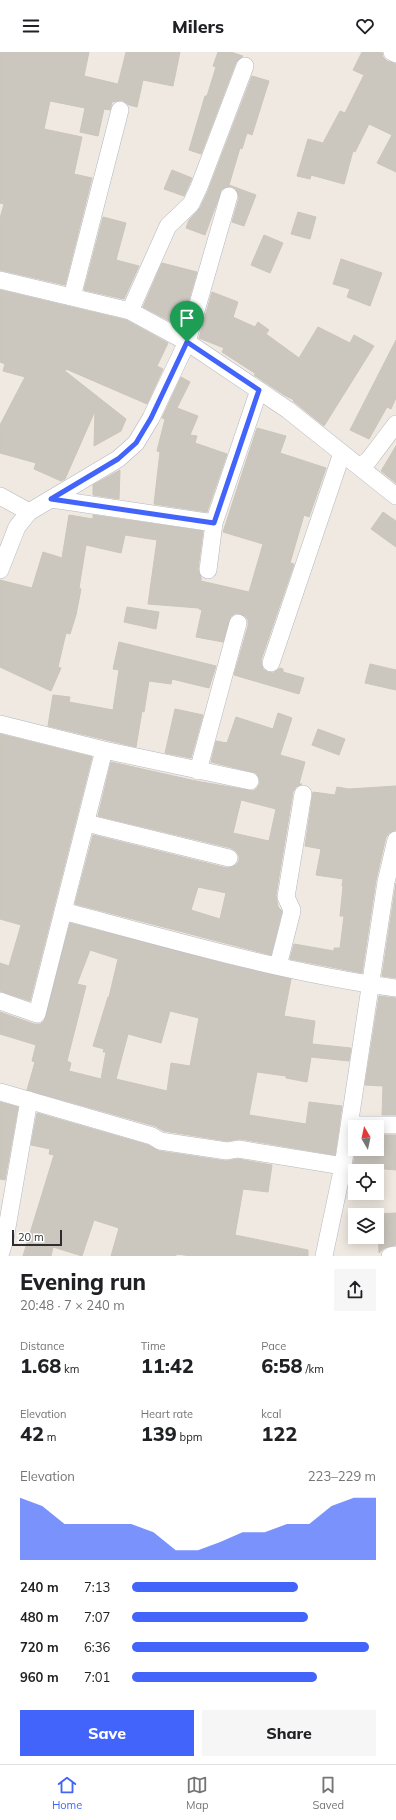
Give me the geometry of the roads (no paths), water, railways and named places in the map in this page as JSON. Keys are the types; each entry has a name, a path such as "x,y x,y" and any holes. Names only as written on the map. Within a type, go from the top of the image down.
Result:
{"street":[{"path":"392,52 396,54"},
{"path":"130,312 168,226 190,204 196,193 244,66"},
{"path":"72,297 120,110"},
{"path":"0,571 17,527 29,512 118,459 136,443 151,418 187,342 229,196"},
{"path":"0,280 130,312 187,342 288,410 396,496"},
{"path":"208,570 214,523 259,390"},
{"path":"359,466 368,460 396,424"},
{"path":"271,663 342,453"},
{"path":"0,496 29,512"},
{"path":"51,499 214,523"},
{"path":"198,771 238,623"},
{"path":"0,724 104,750 250,781"},
{"path":"0,1001 37,1014 104,750"},
{"path":"278,966 292,910 286,896 303,794"},
{"path":"86,822 229,858"},
{"path":"350,1120 386,882 396,840"},
{"path":"63,910 278,966 371,985 396,988"},
{"path":"0,1092 152,1136 160,1141 227,1151 238,1149 343,1166"},
{"path":"2,1244 29,1100"},
{"path":"384,1125 396,1125"},
{"path":"324,1256 343,1166 348,1132"},
{"path":"390,1256 396,1255"}]}
